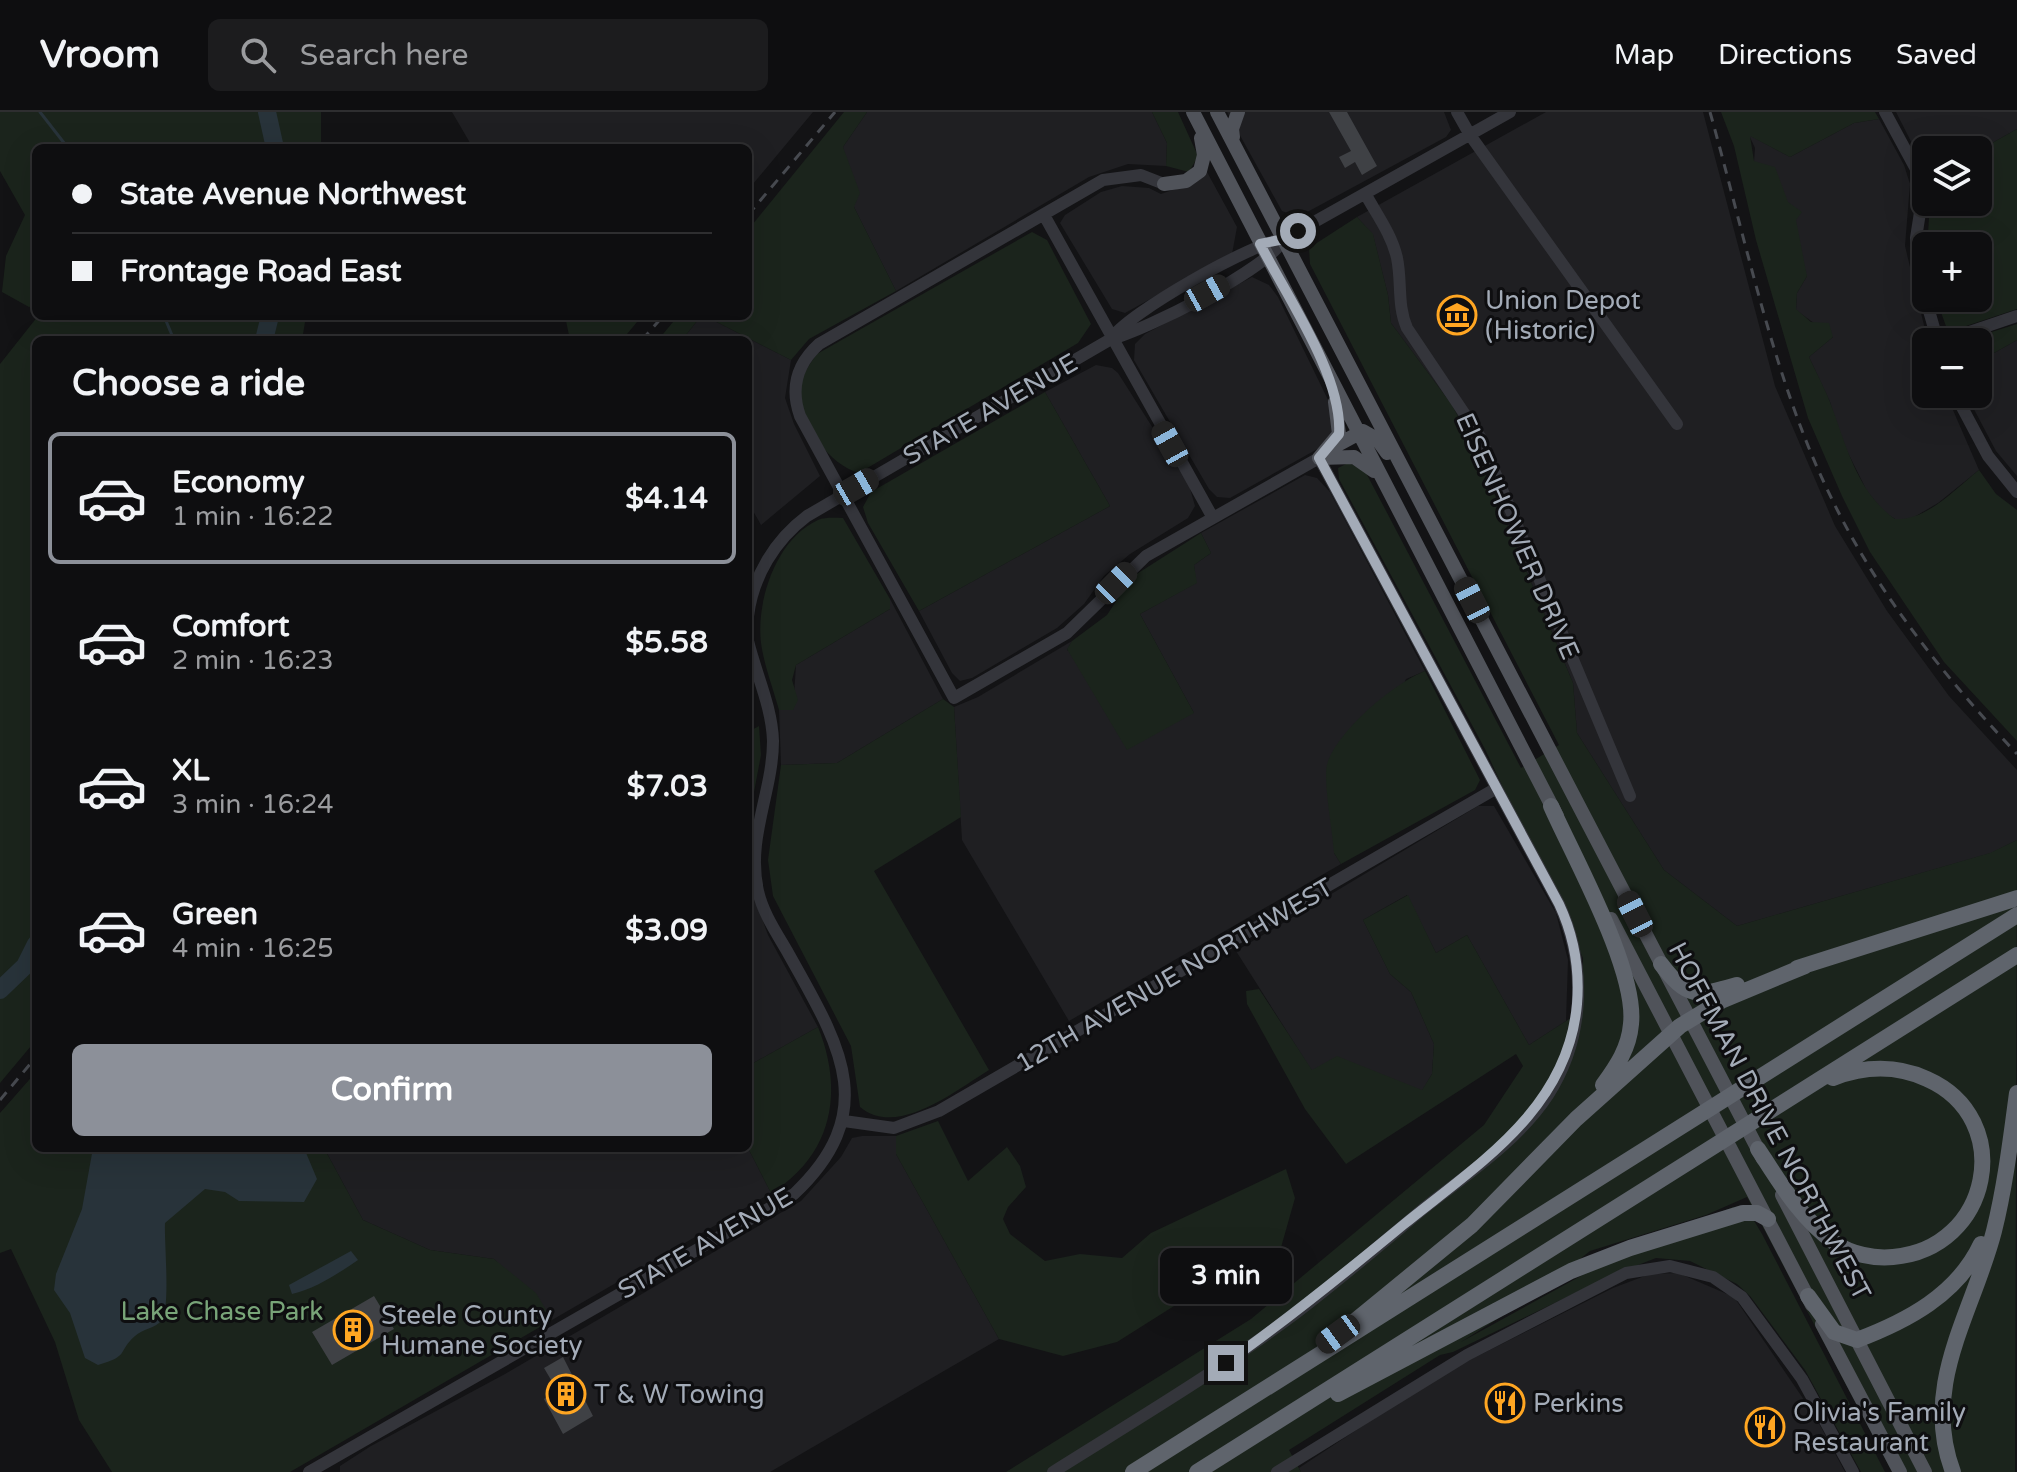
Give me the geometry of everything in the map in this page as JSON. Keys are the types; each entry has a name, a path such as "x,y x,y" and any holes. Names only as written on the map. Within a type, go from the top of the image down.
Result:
{"highway":[{"path":"1551,806 1613,946 1631,1005 1628,1042 1621,1057 1576,1119"},
{"path":"1661,964 1676,984 1700,994 1805,966 2017,898"},
{"path":"1133,1472 2017,915"},
{"path":"1197,1472 2017,955"},
{"path":"1247,1400 1366,1313 1434,1257 1503,1194 1576,1119 1690,1019 1741,992 1805,966"},
{"path":"1758,1149 1805,1216 1838,1245 1853,1252 1886,1258 1917,1252 1944,1240 1966,1219 1979,1191 1980,1143 1959,1102 1936,1083 1908,1072 1878,1068 1836,1077 1788,1100"},
{"path":"1953,1472 1941,1415 1947,1361 1994,1231 2017,1093"},
{"path":"1808,1296 1834,1332 1857,1340 1929,1304 1963,1275 1981,1246 2002,1183"},
{"path":"1251,1438 1571,1271 1630,1248 1729,1217 1751,1212 1768,1219"}],"main road":[{"path":"1164,184 1194,177 1204,165 1201,140 1191,112"},
{"name":"HOFFMAN DRIVE NORTHWEST","path":"1191,112 1900,1472"},
{"name":"HOFFMAN DRIVE NORTHWEST","path":"1217,112 1925,1472"},
{"path":"1235,146 1232,129 1238,112"},
{"path":"1324,454 1339,434 1340,422 1325,371"},
{"path":"1324,454 1357,433 1369,432 1377,439 1447,553"},
{"path":"1324,454 1354,457 1370,467 1383,482"}],"street":[{"path":"1457,112 1470,135 1677,424"},
{"path":"1111,339 1132,316 1260,244 1284,239 1366,195 1510,112"},
{"path":"1885,112 1918,173 1921,191 1916,238 1917,269 1935,328"},
{"path":"1053,1472 1203,1378 1293,1315 1491,1154 1547,1096 1560,1073 1575,1026 1576,955 1559,904 1495,789 1324,454 1130,569 1083,621 1067,633 954,698 800,416 795,395 796,380 803,362 819,344 1113,177 1141,175 1164,184"},
{"name":"EISENHOWER DRIVE","path":"1366,195 1392,242 1398,261 1401,316 1480,437 1630,796"},
{"path":"1044,215 1213,518"},
{"path":"1111,339 1141,330 1268,259 1284,239"},
{"path":"1981,328 2017,316"},
{"name":"STATE AVENUE","path":"752,603 760,576 785,533 843,495 1111,339"},
{"path":"1962,408 1988,456 2017,492"},
{"name":"STATE AVENUE","path":"309,1472 794,1194 813,1176 844,1121 846,1074 840,1051 766,913 758,891 756,828 770,771 773,740 770,717 752,655"},
{"name":"12TH AVENUE NORTHWEST","path":"844,1121 894,1128 939,1111 1495,789"},
{"path":"1277,1472 1441,1370 1575,1299 1626,1273 1670,1266 1713,1277 1742,1297 1802,1379 1853,1472"}],"shaded area":[{"path":"452,112 813,112 752,185 752,144 471,144"},
{"path":"867,112 1152,112 1167,143 1166,166 1128,164 1089,177 896,291 854,207 843,147"},
{"path":"1227,112 1444,112 1451,130 1446,137 1298,217 1282,211"},
{"path":"1546,112 1703,112 1775,386 1835,526 1887,611 1949,696 2017,770 2017,840 1991,853 1737,926 1664,870 1577,733 1573,683 1479,457 1452,405 1391,323 1388,295 1373,235 1357,217"},
{"path":"1896,112 2017,112 2017,129 1992,143 1992,136 1912,136 1912,143"},
{"path":"1879,119 1904,165 1910,184 1905,246 1912,275 1912,312 1921,312 1925,328 1912,328 1912,408 1952,408 1979,470 1938,503 1909,520 1895,519 1883,511 1867,491 1842,441 1830,402 1809,357 1833,337 1796,310 1797,293 1807,276 1754,162 1755,148 1749,135 1790,157 1854,123"},
{"path":"1207,172 1237,227 1232,254 1125,313 1112,309 1060,223 1065,215 1101,192 1122,186 1149,188 1161,194 1190,184"},
{"path":"1252,277 1269,285 1278,297 1330,404 1336,427 1321,447 1230,498 1217,497 1209,489 1134,360 1135,344 1145,334"},
{"path":"713,320 744,336 685,336 697,321"},
{"path":"752,340 791,360 785,398 794,424 820,476 761,525 752,509"},
{"path":"2017,340 2017,476 1996,451 1973,408 1992,408 1992,354"},
{"path":"1096,365 1112,368 1118,373 1189,485 1195,506 1188,518 1130,554 1104,576 1084,604 1057,628 972,678 960,681 952,673 919,611 1110,506 1045,392"},
{"path":"1305,475 1317,478 1330,492 1425,671 1406,679 1334,853 1341,864 1069,1021 962,840 954,707 978,697 1072,641 1067,650 1194,713 1140,614 1196,583 1194,565 1211,553 1201,533"},
{"path":"890,599 943,699 837,763 781,765 779,710 793,710 796,665 890,609"},
{"path":"1478,806 1494,806 1556,913 1568,960 1566,1021 1529,1045 1467,935 1436,953 1407,895 1363,920 1390,974 1411,992 1434,1044 1432,1074 1422,1091 1376,1073 1312,1071 1236,951"},
{"path":"752,885 768,935 818,1027 752,1064"},
{"path":"896,1136 896,1154 999,1339 770,1472 340,1472 340,1466 371,1446 505,1374 801,1201 841,1157 852,1138"},
{"path":"92,1152 306,1152 317,1179 304,1202 239,1201 225,1192 205,1189 165,1223 166,1304 161,1321 135,1336 119,1356 98,1365 85,1358 70,1313 54,1290 56,1274 82,1209"},
{"path":"326,1152 750,1152 771,1193 552,1320 494,1259 430,1250 363,1220"},
{"path":"351,1251 358,1260 318,1284 292,1294 289,1285"},
{"path":"1678,1273 1734,1297 1815,1416 1845,1472 1301,1472 1299,1468 1438,1376 1613,1288 1650,1274"}],"green space":[{"path":"0,112 321,112 321,144 32,144 32,306 29,307 2,292 6,256 25,215 0,171"},
{"path":"844,112 867,112 843,147 860,193 854,207 896,291 809,339 791,360 752,340 752,336 744,336 713,320 752,320 752,225"},
{"path":"1152,112 1178,112 1198,156 1189,172 1166,166 1167,143"},
{"path":"1721,112 1875,112 1879,119 1854,123 1790,157 1750,136 1754,161 1775,167 1788,202 1802,212 1796,220 1807,276 1797,293 1796,309 1811,322 1829,323 1833,337 1809,357 1854,466 1871,495 1895,519 1907,518 1940,502 1979,470 1996,494 2017,510 2017,741 1944,662 1870,552 1842,496 1808,418 1756,240 1734,146"},
{"path":"2017,129 2017,309 1960,328 1947,328 1941,312 1992,312 1992,232 1928,232 1929,216 1992,216 1992,143"},
{"path":"1357,217 1373,234 1388,295 1391,323 1452,405 1479,457 1573,683 1577,733 1664,870 1737,926 1990,853 2017,840 2015,1472 1892,1472 1747,1197 1706,1215 1590,1251 1534,1296 1461,1342 1608,1261 1733,1207 1753,1219 1762,1234 1885,1472 1861,1472 1805,1370 1750,1296 1737,1284 1690,1261 1656,1258 1615,1274 1453,1352 1440,1355 1289,1450 1301,1472 1006,1472 1251,1319 1484,1125 1523,1066 1516,1054 1346,1164 1305,1109 1247,1004 1246,991 1259,989 1312,1070 1337,1056 1422,1090 1432,1074 1434,1044 1411,992 1390,974 1363,920 1408,895 1436,953 1467,935 1529,1045 1583,1010 1583,958 1485,749 1339,479 1338,468 1348,463 1364,469 1521,768 1559,745 1310,264 1309,248"},
{"path":"1032,232 1047,240 1091,324 1078,343 859,473 838,462 819,443 802,407 801,384 817,354"},
{"path":"35,320 305,320 303,336 32,336 32,1045 0,1083 0,364"},
{"path":"566,320 639,320 625,336 569,336"},
{"path":"675,320 701,320 685,336 661,336"},
{"path":"2017,324 2017,340 1992,354 1992,332"},
{"path":"1045,392 1110,506 919,611 868,523 863,507 871,492"},
{"path":"843,518 890,599 890,609 796,665 792,680 798,700 793,710 779,710 766,668 760,626 772,573 780,556 803,529 821,519"},
{"path":"1201,533 1211,553 1194,565 1197,583 1140,614 1194,713 1127,750 1067,649 1072,641 1107,615 1132,577"},
{"path":"1425,671 1480,780 1475,790 1341,864 1334,853 1326,783 1327,765 1342,738 1368,710 1398,686"},
{"path":"943,699 954,707 961,817 874,871 989,1070 926,1108 891,1117 875,1115 860,1107 851,1046 773,896 768,860 781,765 837,763"},
{"path":"759,726 761,755 752,803 752,730"},
{"path":"818,1027 830,1075 828,1120 808,1160 792,1178 771,1193 750,1152 752,1064"},
{"name":"Lake Chase Park","path":"32,1077 32,1152 326,1152 363,1220 430,1250 494,1259 536,1293 552,1320 290,1472 112,1472 79,1420 55,1342 11,1249 0,1253 0,1113"},
{"path":"938,1121 968,1181 1007,1147 1020,1166 1026,1187 1008,1207 1003,1219 1010,1234 1045,1261 1080,1254 1122,1258 1151,1233 1286,1169 1295,1198 1280,1251 1235,1279 1174,1306 1117,1342 1063,1356 999,1339 896,1154 896,1136"}],"building":[{"path":"1329,112 1347,112 1377,166 1362,175 1355,162 1345,168 1339,157 1351,151"},
{"name":"Steele County Humane Society","path":"374,1296 394,1329 332,1365 312,1332"},
{"name":"T & W Towing","path":"563,1357 593,1416 563,1434 544,1399 557,1390 544,1368"}],"waterway":[{"path":"40,112 65,144"},
{"path":"267,112 274,144"},
{"path":"166,320 172,336"},
{"path":"265,336 269,320"},
{"path":"0,990 25,966 32,952"}],"railway":[{"path":"752,210 835,112"},
{"path":"1710,112 1775,352 1827,489 1866,561 1911,629 2017,754"},
{"path":"646,336 660,320"},
{"path":"0,1100 32,1062"}],"place":[{"name":"Union Depot (Historic)","path":"1457,315"},
{"name":"Steele County Humane Society","path":"353,1330"},
{"name":"T & W Towing","path":"566,1394"},
{"name":"Perkins","path":"1505,1403"},
{"name":"Olivia's Family Restaurant","path":"1765,1427"}],"route":[{"path":"1226,1363 1293,1315 1514,1133 1547,1096 1560,1073 1575,1026 1578,996 1576,955 1559,904 1319,458 1335,443 1339,434 1337,409 1325,371 1260,244 1284,239 1298,231"}]}
